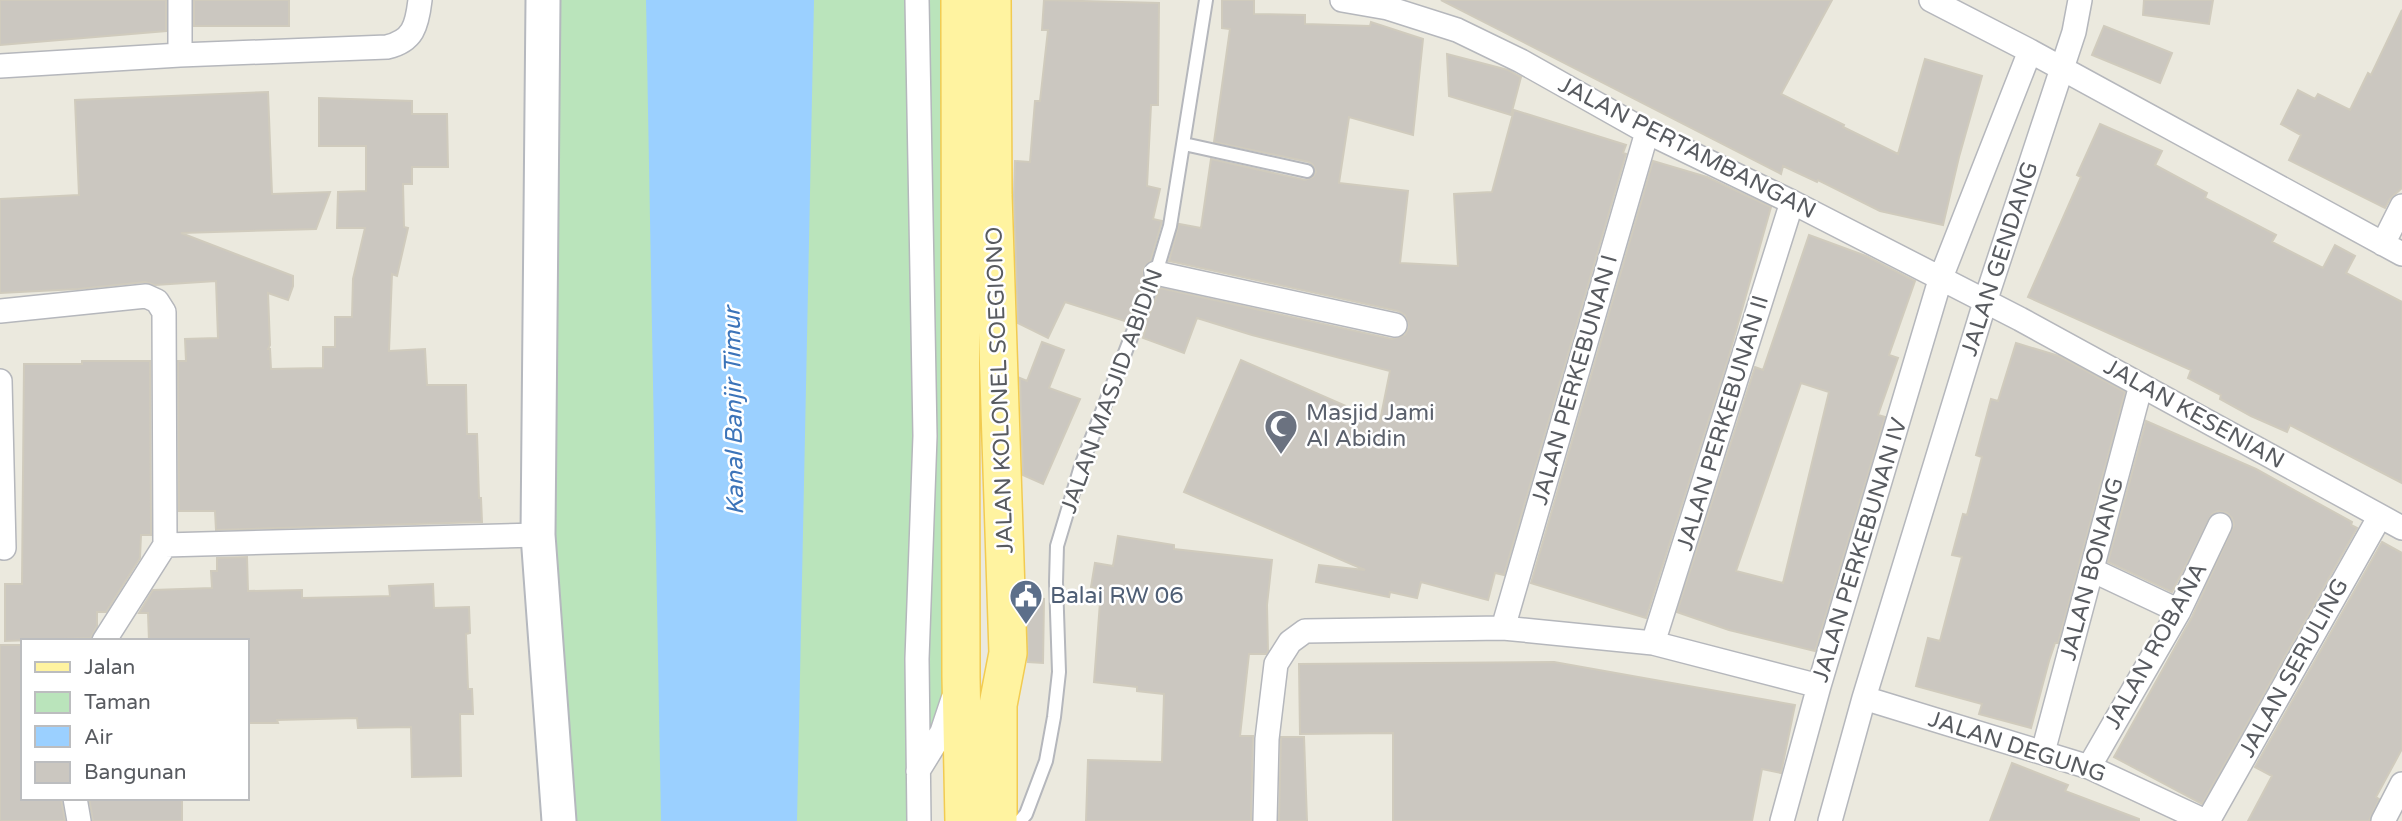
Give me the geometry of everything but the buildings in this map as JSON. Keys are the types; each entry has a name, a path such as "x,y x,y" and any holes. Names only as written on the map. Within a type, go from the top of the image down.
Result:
{"main road":[{"name":"JALAN KOLONEL SOEGIONO","path":"960,0 961,677 996,821"},
{"name":"JALAN KOLONEL SOEGIONO","path":"992,0 993,195 1008,653 998,705 996,821"}],"street":[{"path":"180,0 180,55"},
{"path":"0,66 180,55 387,47 401,44 411,35 420,0"},
{"path":"543,0 538,535 559,821"},
{"path":"916,0 925,436 917,659 919,821"},
{"name":"JALAN PERTAMBANGAN","path":"1342,0 1388,8 1457,30 1521,61 1647,132 1792,202 1985,302"},
{"path":"1931,0 2062,68 2393,249 2402,206"},
{"name":"JALAN GENDANG","path":"1830,821 1864,698 1985,302 2074,32 2080,0"},
{"name":"JALAN GENDANG","path":"1940,279 2030,51"},
{"name":"JALAN PERKEBUNAN I","path":"1503,628 1647,132"},
{"name":"JALAN PERKEBUNAN II","path":"1653,643 1792,202"},
{"path":"1156,273 1395,325"},
{"name":"JALAN PERKEBUNAN IV","path":"1782,821 1819,686 1940,279"},
{"path":"0,311 146,296 157,300 164,312 165,545 105,639"},
{"name":"JALAN KESENIAN","path":"1985,302 2402,528"},
{"path":"0,381 4,548"},
{"name":"JALAN BONANG","path":"2043,752 2141,385"},
{"name":"JALAN SERULING","path":"2207,821 2380,516"},
{"name":"JALAN ROBANA","path":"2089,766 2179,611 2220,525"},
{"path":"165,545 538,535"},
{"path":"2092,570 2179,611"},
{"path":"1265,821 1267,738 1276,664 1290,642 1305,631 1503,628 1653,643 1819,686"},
{"path":"918,771 942,732 961,677"},
{"name":"JALAN DEGUNG","path":"1864,698 2089,766 2207,821"},
{"path":"2383,821 2402,784"},
{"path":"75,800 79,821"}],"lane":[{"name":"JALAN MASJID ABIDIN","path":"996,821 1026,814 1046,761 1055,717 1059,672 1056,582 1058,546 1080,466 1156,273 1170,226 1206,0"},
{"path":"1184,144 1307,171"}],"green space":[{"path":"543,0 960,0 961,677 918,771 919,821 559,821"}],"water":[{"name":"Kanal Banjir Timur","path":"646,0 814,0 797,821 661,821"}],"place":[{"name":"Masjid Jami Al Abidin","path":"1281,456"},
{"name":"Balai RW 06","path":"1026,626"}]}
